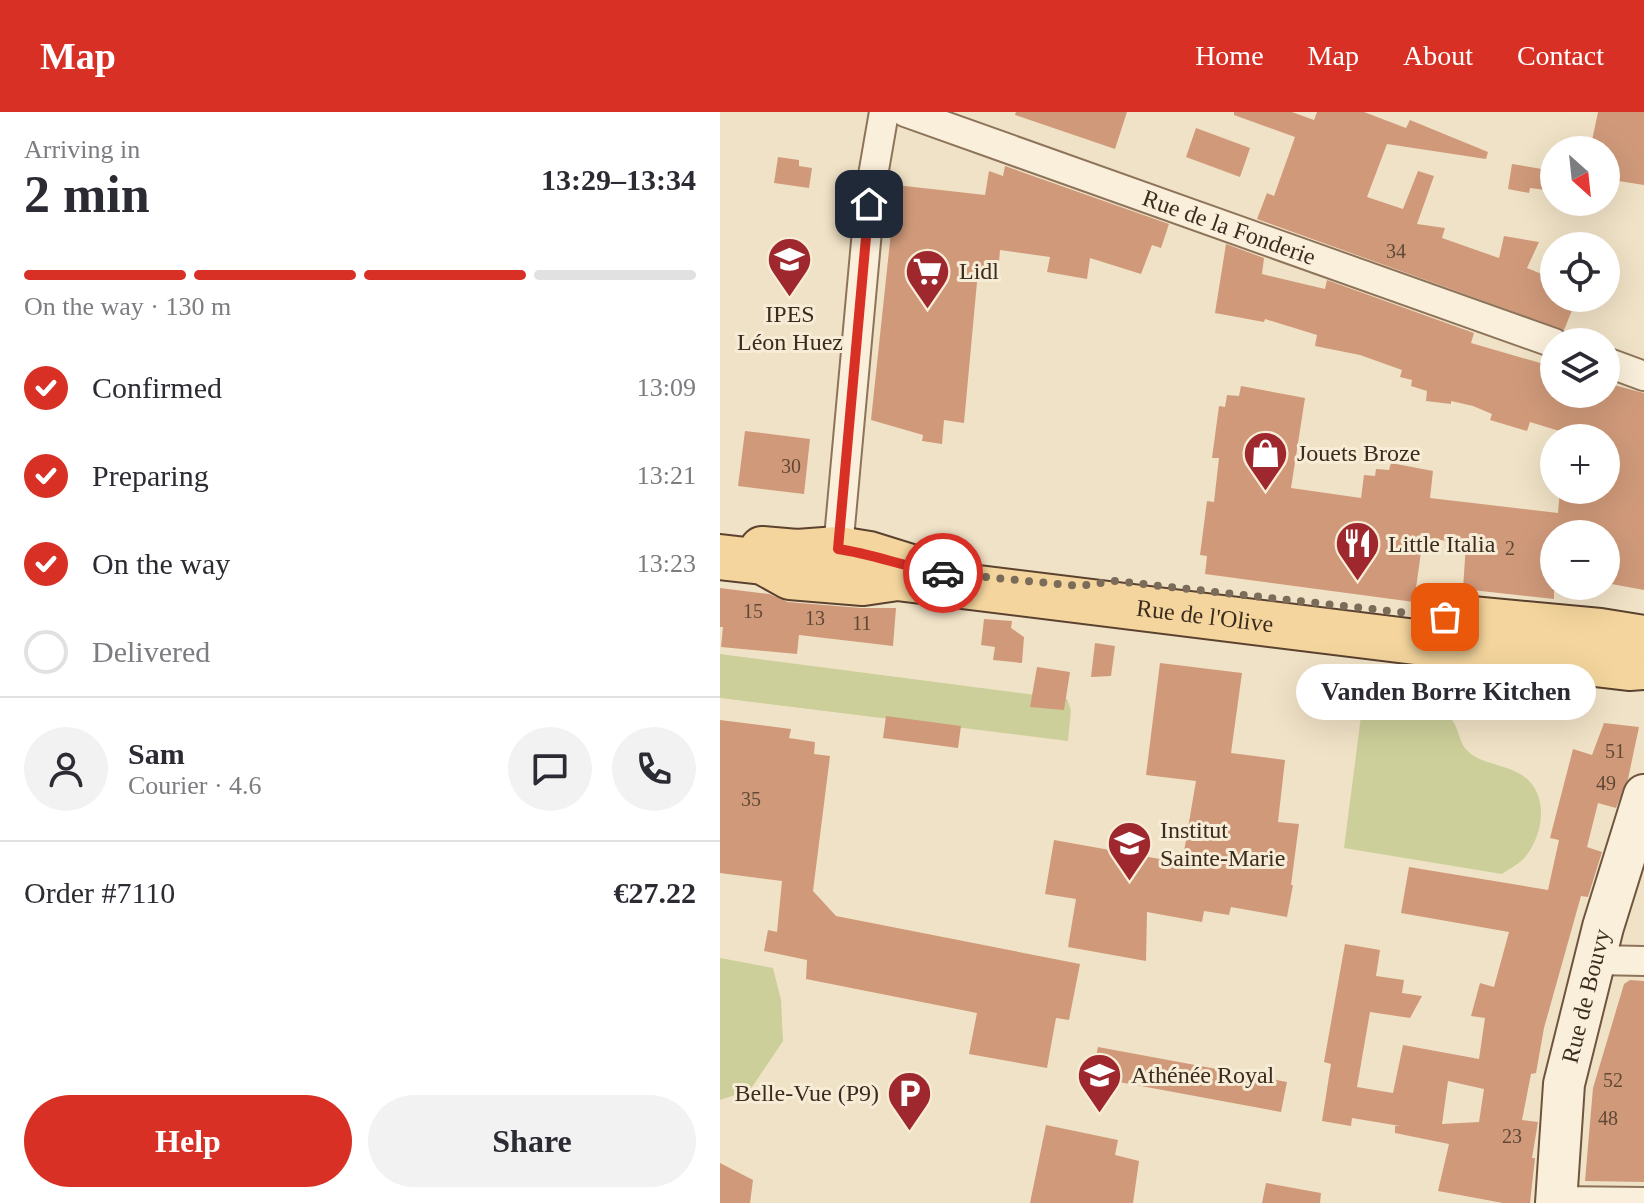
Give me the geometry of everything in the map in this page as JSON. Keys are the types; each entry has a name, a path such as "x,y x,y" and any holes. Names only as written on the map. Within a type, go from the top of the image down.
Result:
{"main road":[{"name":"Rue de l'Olive","path":"720,544 797,552 838,549 869,554 922,570 990,578 1079,586 1115,581 1644,638"},
{"name":"Rue de l'Olive","path":"720,557 766,563 790,577 863,583 897,578 1591,664 1644,667"}],"street":[{"path":"766,563 816,567 825,564 838,549 871,187 884,112"},
{"name":"Rue de la Fonderie","path":"905,112 1540,338"},
{"path":"1620,367 1644,376"},
{"name":"Rue de Bouvy","path":"1556,1202 1564,1084 1603,927 1644,795"},
{"path":"1596,960 1644,961"},
{"path":"1556,1202 1644,1202"}],"green space":[{"path":"720,654 1067,699 1071,710 1068,741 720,698"},
{"path":"1375,688 1417,697 1437,706 1452,720 1469,752 1518,773 1530,782 1539,799 1541,819 1532,848 1521,861 1502,874 1344,848 1364,693"},
{"path":"720,958 773,968 781,1000 783,1041 750,1090 720,1100"}],"building":[{"path":"1016,112 1127,112 1115,149 1015,115"},
{"path":"1234,112 1292,112 1314,120 1317,112 1364,112 1406,128 1410,120 1488,152 1486,159 1387,144 1367,197 1403,209 1418,171 1434,176 1417,224 1445,228 1442,238 1499,258 1504,236 1539,242 1527,268 1540,273 1540,312 1571,312 1565,328 1257,219 1267,193 1274,196 1295,137 1234,115"},
{"path":"1598,112 1644,112 1644,185 1620,181 1620,136 1593,136"},
{"path":"1196,128 1250,148 1240,177 1186,157"},
{"path":"778,157 799,160 799,166 812,168 809,188 774,183"},
{"path":"1512,164 1540,169 1540,189 1530,188 1529,193 1508,189"},
{"name":"Lidl","path":"1005,166 1169,224 1161,248 1152,245 1141,274 1090,258 1087,279 1047,272 1050,257 1000,250 998,274 978,271 964,423 944,420 942,444 922,441 923,435 871,420 896,185 985,195 989,171 1003,176"},
{"path":"1226,244 1264,258 1262,274 1325,289 1327,280 1474,333 1471,343 1540,363 1540,408 1620,408 1620,387 1644,393 1644,590 1620,586 1620,520 1540,520 1540,597 1463,589 1466,543 1423,538 1414,602 1205,574 1207,556 1200,555 1207,501 1214,502 1219,458 1212,458 1219,406 1225,407 1227,395 1239,396 1241,386 1305,398 1291,488 1361,498 1364,475 1375,476 1376,469 1389,470 1391,463 1433,471 1430,498 1558,513 1559,504 1620,504 1620,424 1540,425 1530,422 1527,431 1490,420 1492,414 1473,406 1451,401 1451,404 1426,401 1427,391 1411,386 1412,380 1400,377 1402,370 1360,355 1315,346 1317,335 1265,319 1264,322 1215,313"},
{"path":"745,431 810,439 804,494 738,486"},
{"path":"720,588 769,594 788,602 896,608 893,646 799,635 797,654 721,647"},
{"path":"984,619 1012,621 1011,628 1024,637 1022,663 993,660 995,647 981,645"},
{"path":"1095,643 1115,646 1111,676 1091,677"},
{"path":"1160,663 1242,673 1231,753 1285,760 1278,822 1299,824 1287,917 1231,907 1229,915 1204,911 1202,922 1147,912 1146,961 1068,947 1076,899 1045,894 1054,840 1182,863 1196,781 1146,775"},
{"path":"1037,667 1070,672 1064,710 1030,707"},
{"path":"886,716 961,726 958,748 883,738"},
{"path":"720,720 791,729 789,738 815,742 814,754 830,756 813,891 836,916 1080,964 1069,1020 1056,1018 1047,1068 969,1054 977,1013 806,979 807,960 764,951 768,930 777,932 782,881 720,873"},
{"path":"1604,723 1639,727 1628,779 1616,808 1598,803 1587,847 1602,852 1588,897 1581,896 1544,1028 1536,1073 1531,1074 1522,1120 1538,1122 1532,1158 1535,1158 1530,1203 1503,1203 1438,1191 1449,1144 1395,1133 1395,1126 1400,1126 1352,1118 1351,1126 1322,1121 1331,1064 1324,1062 1345,944 1380,950 1376,976 1404,980 1402,993 1422,996 1410,1018 1370,1012 1357,1087 1393,1093 1403,1045 1479,1059 1485,1018 1471,1016 1480,983 1494,987 1509,932 1401,913 1409,867 1548,890 1559,840 1550,838 1573,749 1592,755","holes":["1448,1081 1484,1089 1479,1122 1442,1124"]},
{"path":"1630,980 1644,981 1644,1182 1585,1181 1593,1088 1624,984"},
{"path":"1098,1047 1287,1082 1281,1112 1092,1077"},
{"path":"1046,1125 1118,1140 1115,1155 1139,1161 1133,1203 1030,1203"},
{"path":"720,1163 753,1180 750,1203 720,1203"},
{"path":"1266,1183 1321,1193 1320,1203 1262,1203"}],"way so far":[{"path":"943,573 1079,586 1115,581 1445,617"}],"place":[{"name":"IPES Léon Huez","path":"790,299"},
{"name":"Lidl","path":"928,310"},
{"name":"Jouets Broze","path":"1266,492"},
{"name":"Little Italia","path":"1357,583"},
{"name":"Vanden Borre Kitchen","path":"1445,617"},
{"name":"Institut Sainte-Marie","path":"1129,883"},
{"name":"Athénée Royal","path":"1100,1114"},
{"name":"Belle-Vue (P9)","path":"910,1132"}],"route":[{"path":"869,204 838,549 943,573"}]}
